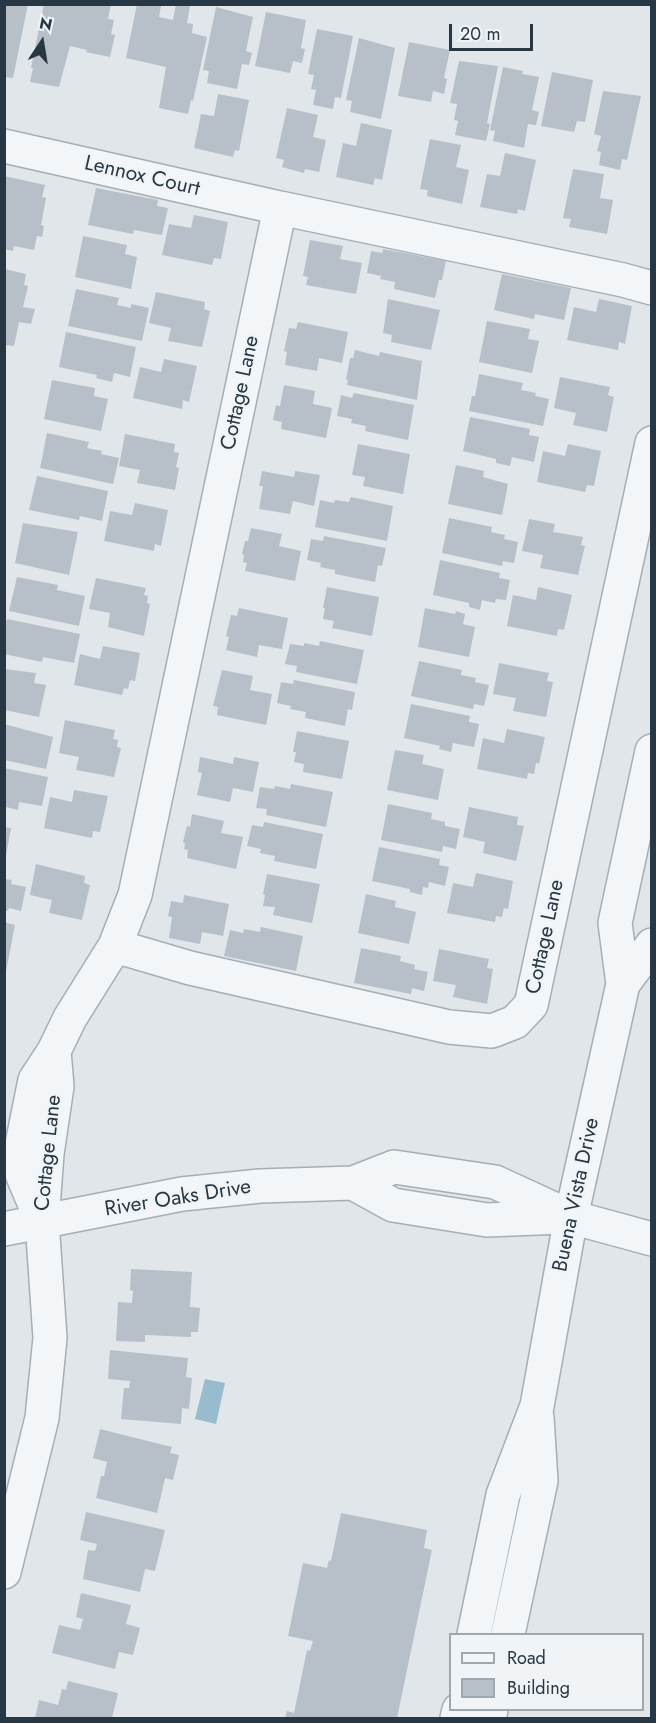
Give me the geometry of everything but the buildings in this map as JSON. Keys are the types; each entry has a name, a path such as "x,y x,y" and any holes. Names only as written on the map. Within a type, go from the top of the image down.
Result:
{"street":[{"name":"Lennox Court","path":"4,146 280,208"},
{"path":"280,208 624,280 651,288"},
{"name":"Cottage Lane","path":"4,1572 42,1418 50,1338 42,1221 48,1145 57,1086 54,1052 70,1018 115,946 135,895 280,208"},
{"name":"Cottage Lane","path":"115,946 190,968 449,1027 492,1031 515,1022 531,1005 651,443"},
{"name":"Buena Vista Drive","path":"474,1633 503,1496 537,1406 571,1217 623,984 615,922 651,751"},
{"name":"Buena Vista Drive","path":"623,984 651,945"},
{"name":"River Oaks Drive","path":"4,1229 182,1194 261,1186 352,1183 394,1167 495,1182 571,1217 651,1239"},
{"name":"Buena Vista Drive","path":"508,1633 541,1481 537,1406"}],"water":[{"path":"205,1379 225,1383 216,1424 195,1419"}]}
